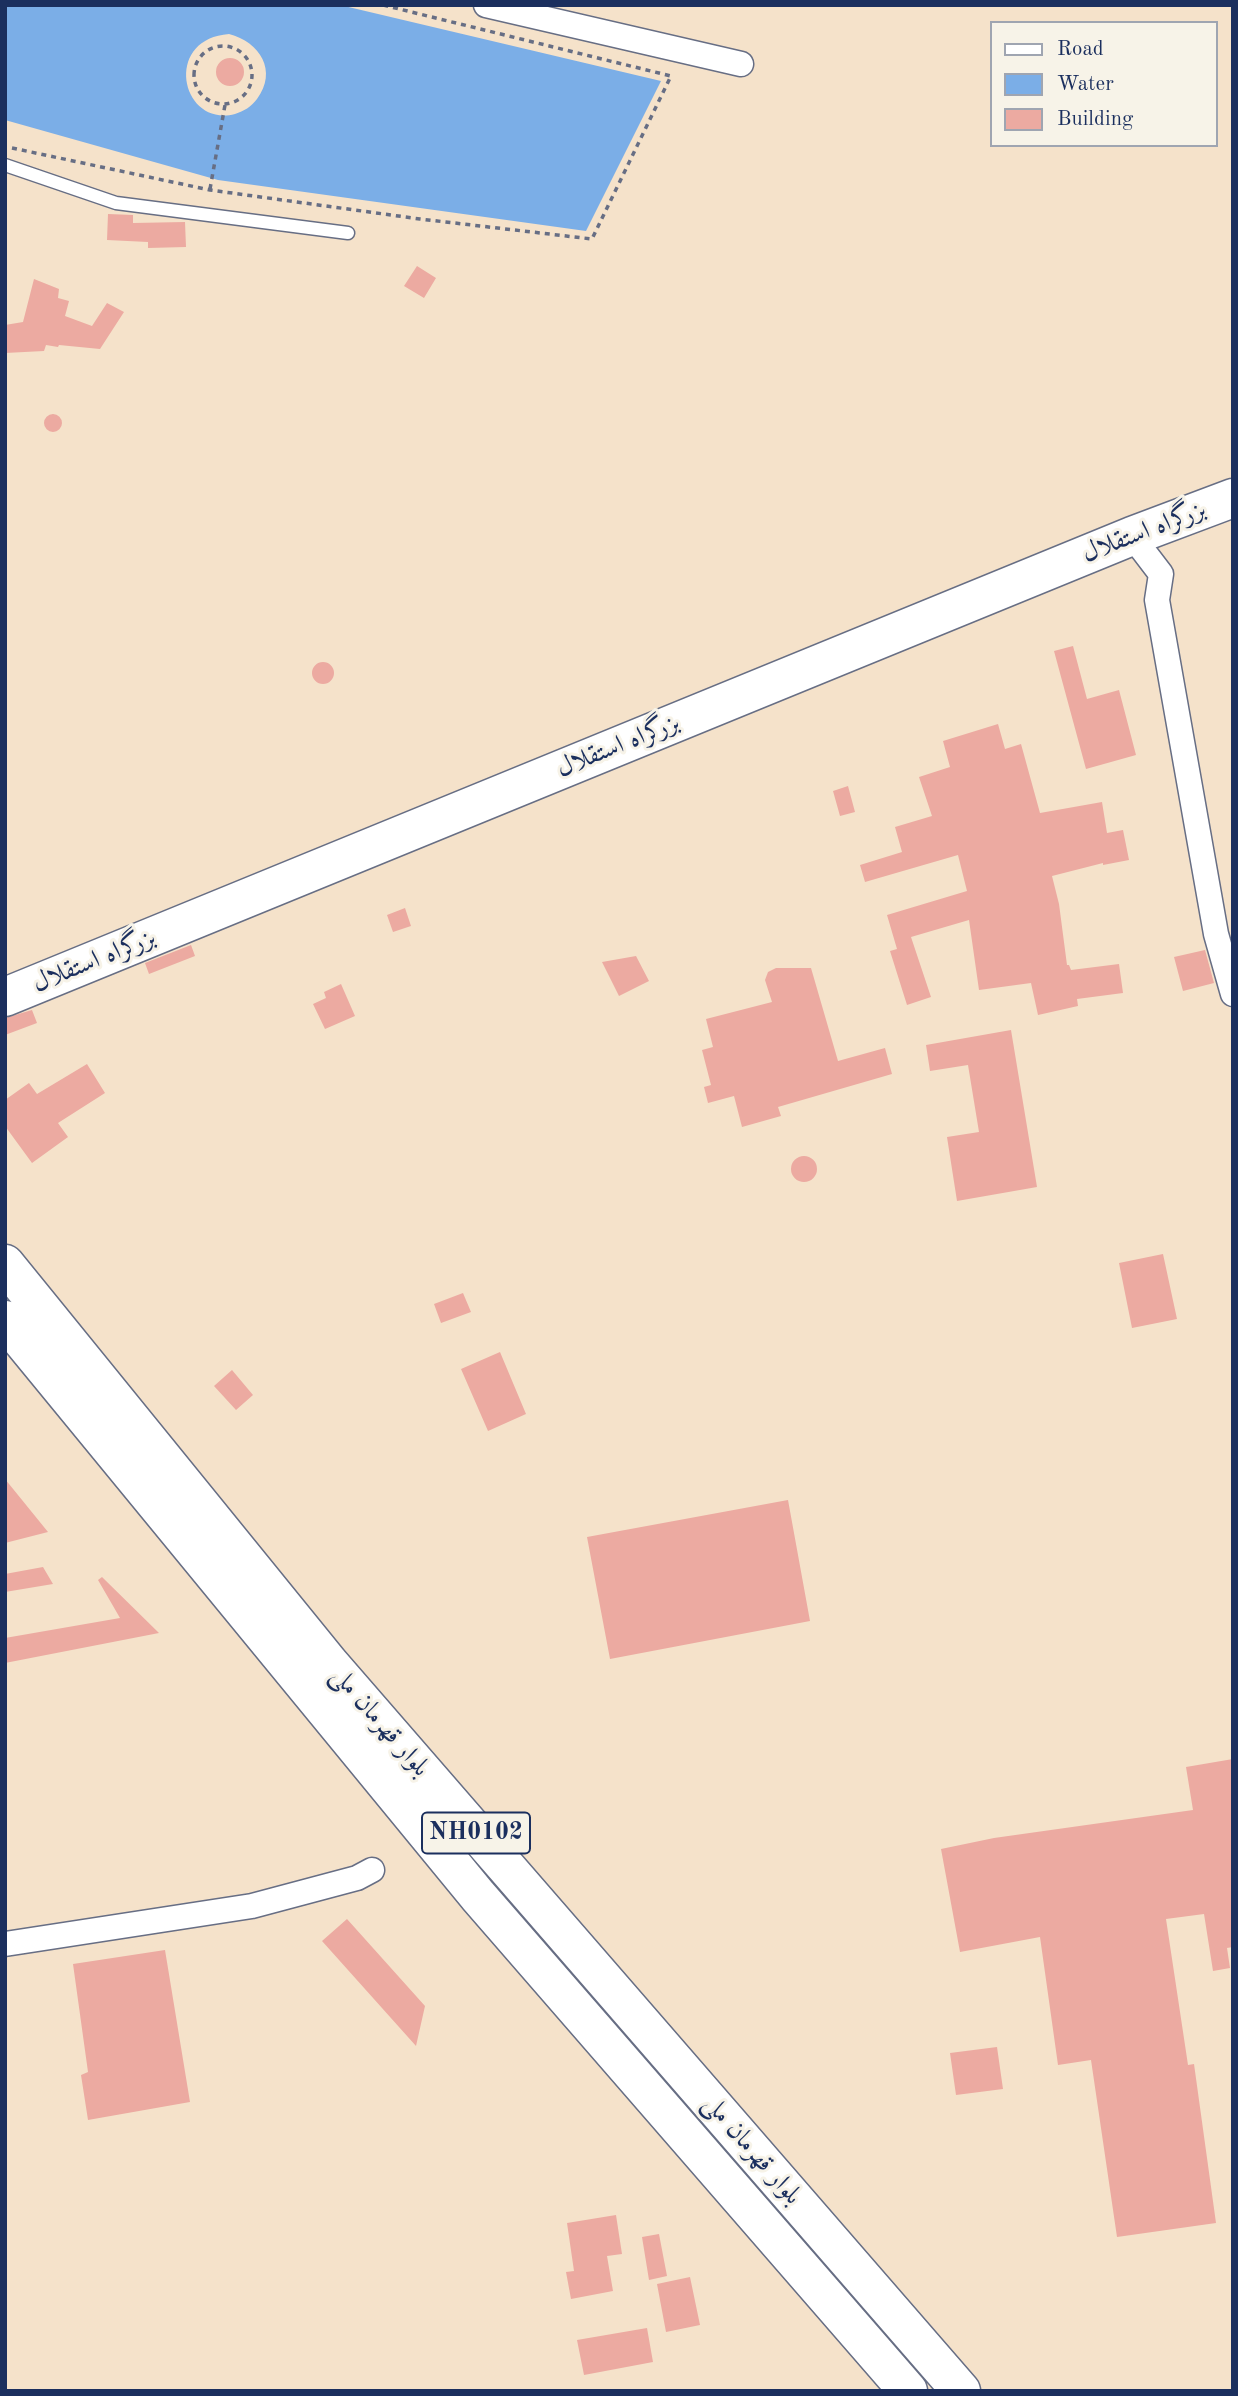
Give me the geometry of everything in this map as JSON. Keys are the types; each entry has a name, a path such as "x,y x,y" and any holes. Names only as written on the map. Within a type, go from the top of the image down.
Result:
{"highway":[{"name":"بزرگراه استقلال","path":"5,997 1132,536 1233,498"},
{"name":"بلوار قهرمان ملی","path":"5,1264 328,1663 961,2391"},
{"name":"بلوار قهرمان ملی","path":"5,1320 478,1896 908,2391"}],"street":[{"path":"486,5 741,64"},
{"path":"1132,536 1161,574 1157,600 1159,613 1216,934 1233,994"},
{"path":"5,1944 252,1906 357,1878 372,1870"}],"lane":[{"path":"5,165 116,202 348,233"}],"path":[{"path":"5,147 209,190 592,239 671,76 383,5"},
{"path":"221,46 239,50 251,64 253,73 248,91 242,98 225,105 205,99 194,83 194,72 202,54 221,46"},
{"path":"209,190 225,105"}],"water":[{"path":"5,5 340,5 661,81 586,231 218,180 5,120","holes":["229,34 240,38 263,59 266,68 263,88 255,102 244,110 235,114 216,115 202,108 192,96 187,81 187,65 194,51 208,39"]}],"building":[{"path":"230,58 240,62 244,72 240,82 230,86 220,82 216,72 220,62"},
{"path":"108,214 133,215 133,223 185,222 186,247 148,248 148,242 107,240"},
{"path":"417,266 436,278 424,298 404,286"},
{"path":"34,279 59,289 58,298 69,301 65,316 92,326 107,303 124,312 100,349 46,345 44,351 5,353 5,325 23,322"},
{"path":"49,414 57,414 62,423 60,430 49,432 44,427 44,419"},
{"path":"1073,646 1087,699 1119,690 1136,755 1086,769 1054,651"},
{"path":"323,662 331,665 334,673 331,681 323,684 315,681 312,673 315,665"},
{"path":"998,724 1005,749 1021,744 1040,813 1102,802 1107,833 1123,830 1129,860 1103,863 1052,876 1059,904 1067,965 1071,970 1119,964 1123,993 1077,999 1078,1006 1038,1015 1031,983 979,990 969,920 911,937 931,997 907,1005 890,951 897,949 887,915 967,891 958,855 865,882 860,865 902,852 895,827 932,816 919,777 950,767 943,741"},
{"path":"848,786 855,812 840,816 833,791"},
{"path":"405,908 411,926 393,932 387,915"},
{"path":"191,945 195,956 149,974 145,963"},
{"path":"1205,950 1214,983 1183,991 1174,957"},
{"path":"636,956 649,981 619,996 602,962"},
{"path":"776,968 811,968 838,1061 885,1048 892,1074 778,1107 781,1116 742,1127 734,1096 708,1103 704,1087 711,1085 702,1050 713,1047 706,1019 772,1002 765,980 768,972"},
{"path":"341,984 355,1016 325,1029 313,1004 326,998 324,992"},
{"path":"32,1010 37,1023 5,1035 5,1018"},
{"path":"1011,1030 1037,1187 957,1201 947,1137 979,1132 968,1065 930,1071 926,1045"},
{"path":"87,1064 105,1093 58,1123 68,1137 32,1163 5,1126 5,1100 29,1083 37,1094"},
{"path":"804,1156 813,1160 817,1169 813,1178 804,1182 795,1178 791,1169 795,1160"},
{"path":"1163,1254 1177,1319 1132,1328 1119,1263"},
{"path":"463,1293 471,1312 441,1323 434,1304"},
{"path":"500,1352 526,1414 488,1431 461,1369"},
{"path":"232,1370 253,1395 236,1410 214,1386"},
{"path":"5,1479 48,1532 5,1543"},
{"path":"788,1500 810,1621 610,1659 587,1537"},
{"path":"43,1567 53,1584 5,1592 5,1574"},
{"path":"102,1577 159,1633 5,1663 5,1638 120,1618 98,1580"},
{"path":"1233,1759 1233,1947 1227,1948 1230,1968 1213,1971 1204,1914 1166,1919 1188,2065 1194,2064 1216,2223 1117,2237 1091,2060 1058,2065 1040,1937 960,1952 941,1849 994,1838 1193,1810 1186,1767"},
{"path":"347,1919 425,2006 416,2046 322,1941"},
{"path":"165,1950 190,2102 88,2120 81,2075 88,2072 73,1964"},
{"path":"997,2047 1003,2089 956,2095 950,2053"},
{"path":"616,2215 622,2254 607,2256 613,2291 571,2299 566,2272 574,2271 567,2223"},
{"path":"659,2234 667,2276 649,2280 642,2237"},
{"path":"690,2277 700,2325 666,2332 657,2284"},
{"path":"647,2328 653,2362 584,2375 577,2340"}]}
